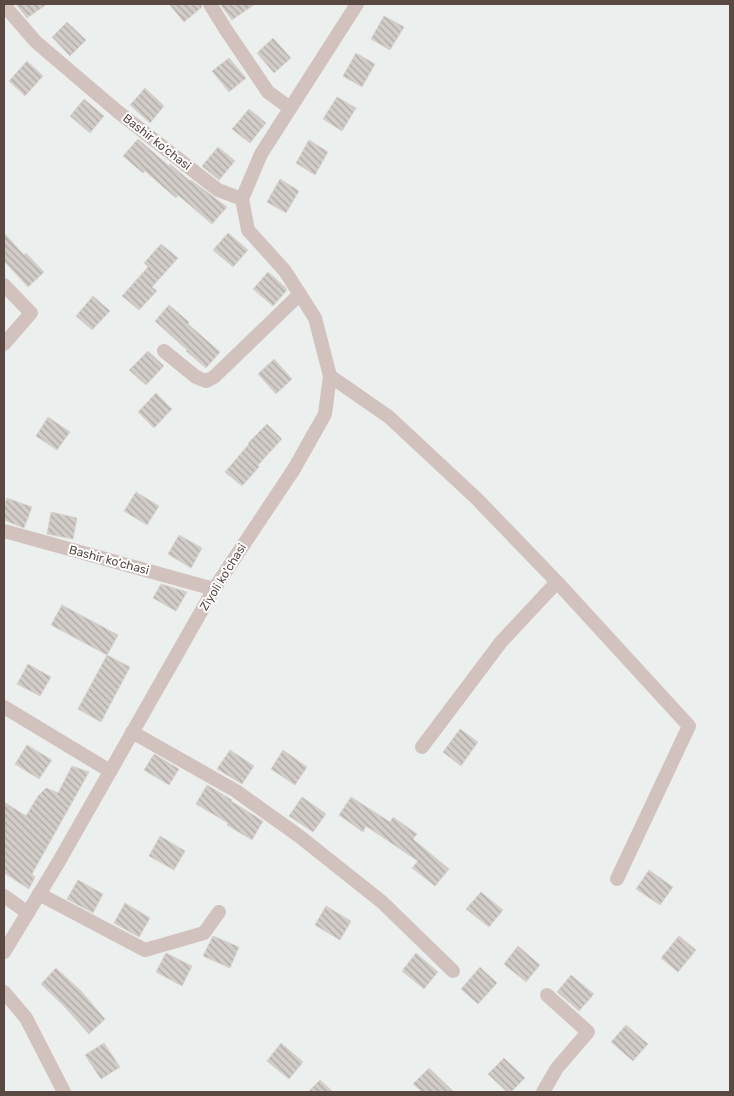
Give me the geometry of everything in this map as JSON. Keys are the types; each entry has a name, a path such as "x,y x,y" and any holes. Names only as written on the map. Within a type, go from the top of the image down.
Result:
{"street":[{"path":"210,4 268,92 290,108"},
{"path":"242,199 261,154 356,4"},
{"name":"Bashir ko'chasi","path":"4,5 36,42 117,111 218,190 242,199"},
{"name":"Ziyoli ko'chasi","path":"4,952 58,863 214,589 294,469 325,414 330,376 315,318 285,271 248,230 242,199"},
{"path":"4,285 31,314 4,344"},
{"path":"164,351 196,378 206,382 214,377 300,294"},
{"path":"330,376 389,417 477,499 557,582 689,726 617,879"},
{"name":"Bashir ko'chasi","path":"4,531 214,589"},
{"path":"422,748 501,642 557,582"},
{"path":"4,707 110,771"},
{"path":"132,732 236,791 299,836 382,902 453,971"},
{"path":"39,894 145,950 204,933 220,912"},
{"path":"4,896 28,913"},
{"path":"4,992 26,1018 64,1092"},
{"path":"543,1092 557,1068 588,1032 547,995"}],"building":[{"path":"16,4 47,4 27,18"},
{"path":"169,4 201,4 202,7 184,22"},
{"path":"220,4 255,4 232,20"},
{"path":"384,16 404,27 390,50 371,39"},
{"path":"67,22 86,40 70,56 52,37"},
{"path":"273,38 291,58 274,73 257,53"},
{"path":"356,53 375,64 362,87 343,76"},
{"path":"229,58 246,78 229,92 212,71"},
{"path":"27,61 43,76 25,96 9,81"},
{"path":"145,88 164,106 150,123 130,105"},
{"path":"337,97 356,108 342,131 323,119"},
{"path":"84,99 104,116 90,133 70,116"},
{"path":"249,109 266,123 250,143 232,129"},
{"path":"138,139 169,166 170,164 190,181 227,207 212,224 178,195 176,198 145,171 143,173 123,156"},
{"path":"309,140 328,152 315,175 296,163"},
{"path":"218,147 235,161 219,180 202,166"},
{"path":"280,179 299,191 286,213 267,202"},
{"path":"4,233 24,255 26,253 44,272 28,287 4,261"},
{"path":"228,233 248,250 233,267 213,250"},
{"path":"161,244 178,258 152,287 157,291 139,310 122,296 148,267 144,263"},
{"path":"268,272 287,290 273,306 253,289"},
{"path":"93,296 110,311 92,330 76,316"},
{"path":"169,305 220,352 206,368 155,321"},
{"path":"148,351 164,366 146,385 129,370"},
{"path":"274,359 292,379 276,394 258,374"},
{"path":"156,393 172,409 154,428 138,412"},
{"path":"48,417 70,432 57,450 36,436"},
{"path":"267,424 282,439 242,486 225,472 248,443"},
{"path":"136,492 159,506 147,525 124,511"},
{"path":"7,498 32,507 24,528 4,520 4,506"},
{"path":"51,512 77,518 73,539 47,534"},
{"path":"179,535 202,548 191,568 168,554"},
{"path":"161,584 187,592 176,611 153,598"},
{"path":"62,605 118,635 107,655 51,625"},
{"path":"107,655 130,667 101,722 78,709"},
{"path":"28,664 51,677 40,696 17,684"},
{"path":"460,729 478,742 461,766 443,752"},
{"path":"27,745 52,760 39,779 15,764"},
{"path":"230,750 254,766 242,784 217,769"},
{"path":"283,750 307,767 295,785 271,769"},
{"path":"154,754 179,769 169,785 144,770"},
{"path":"72,766 89,772 32,874 35,877 29,889 4,873 4,802 26,816 38,796 46,788 58,793"},
{"path":"207,785 263,821 252,840 196,804"},
{"path":"302,797 326,814 313,832 289,816"},
{"path":"351,797 390,822 393,817 417,834 413,839 449,869 435,886 412,868 418,861 366,826 363,832 339,815"},
{"path":"160,836 185,851 174,870 149,856"},
{"path":"649,870 673,887 660,905 636,889"},
{"path":"78,880 103,894 93,913 67,899"},
{"path":"481,892 503,910 489,927 466,909"},
{"path":"125,903 150,918 139,937 114,923"},
{"path":"326,906 351,921 340,940 315,925"},
{"path":"213,936 239,947 230,968 203,956"},
{"path":"679,936 696,950 678,972 661,958"},
{"path":"518,946 540,965 526,982 504,964"},
{"path":"166,953 192,966 182,986 156,972"},
{"path":"416,953 438,972 424,989 402,971"},
{"path":"480,967 497,983 478,1004 461,989"},
{"path":"56,968 81,991 105,1019 89,1034 41,984"},
{"path":"571,975 594,994 579,1011 557,992"},
{"path":"626,1025 648,1044 633,1061 611,1042"},
{"path":"104,1043 120,1067 101,1079 85,1055"},
{"path":"281,1043 303,1062 289,1079 267,1061"},
{"path":"504,1058 525,1078 511,1092 507,1092 488,1074"},
{"path":"429,1068 454,1092 422,1092 413,1084"},
{"path":"320,1080 333,1092 308,1092"}]}
